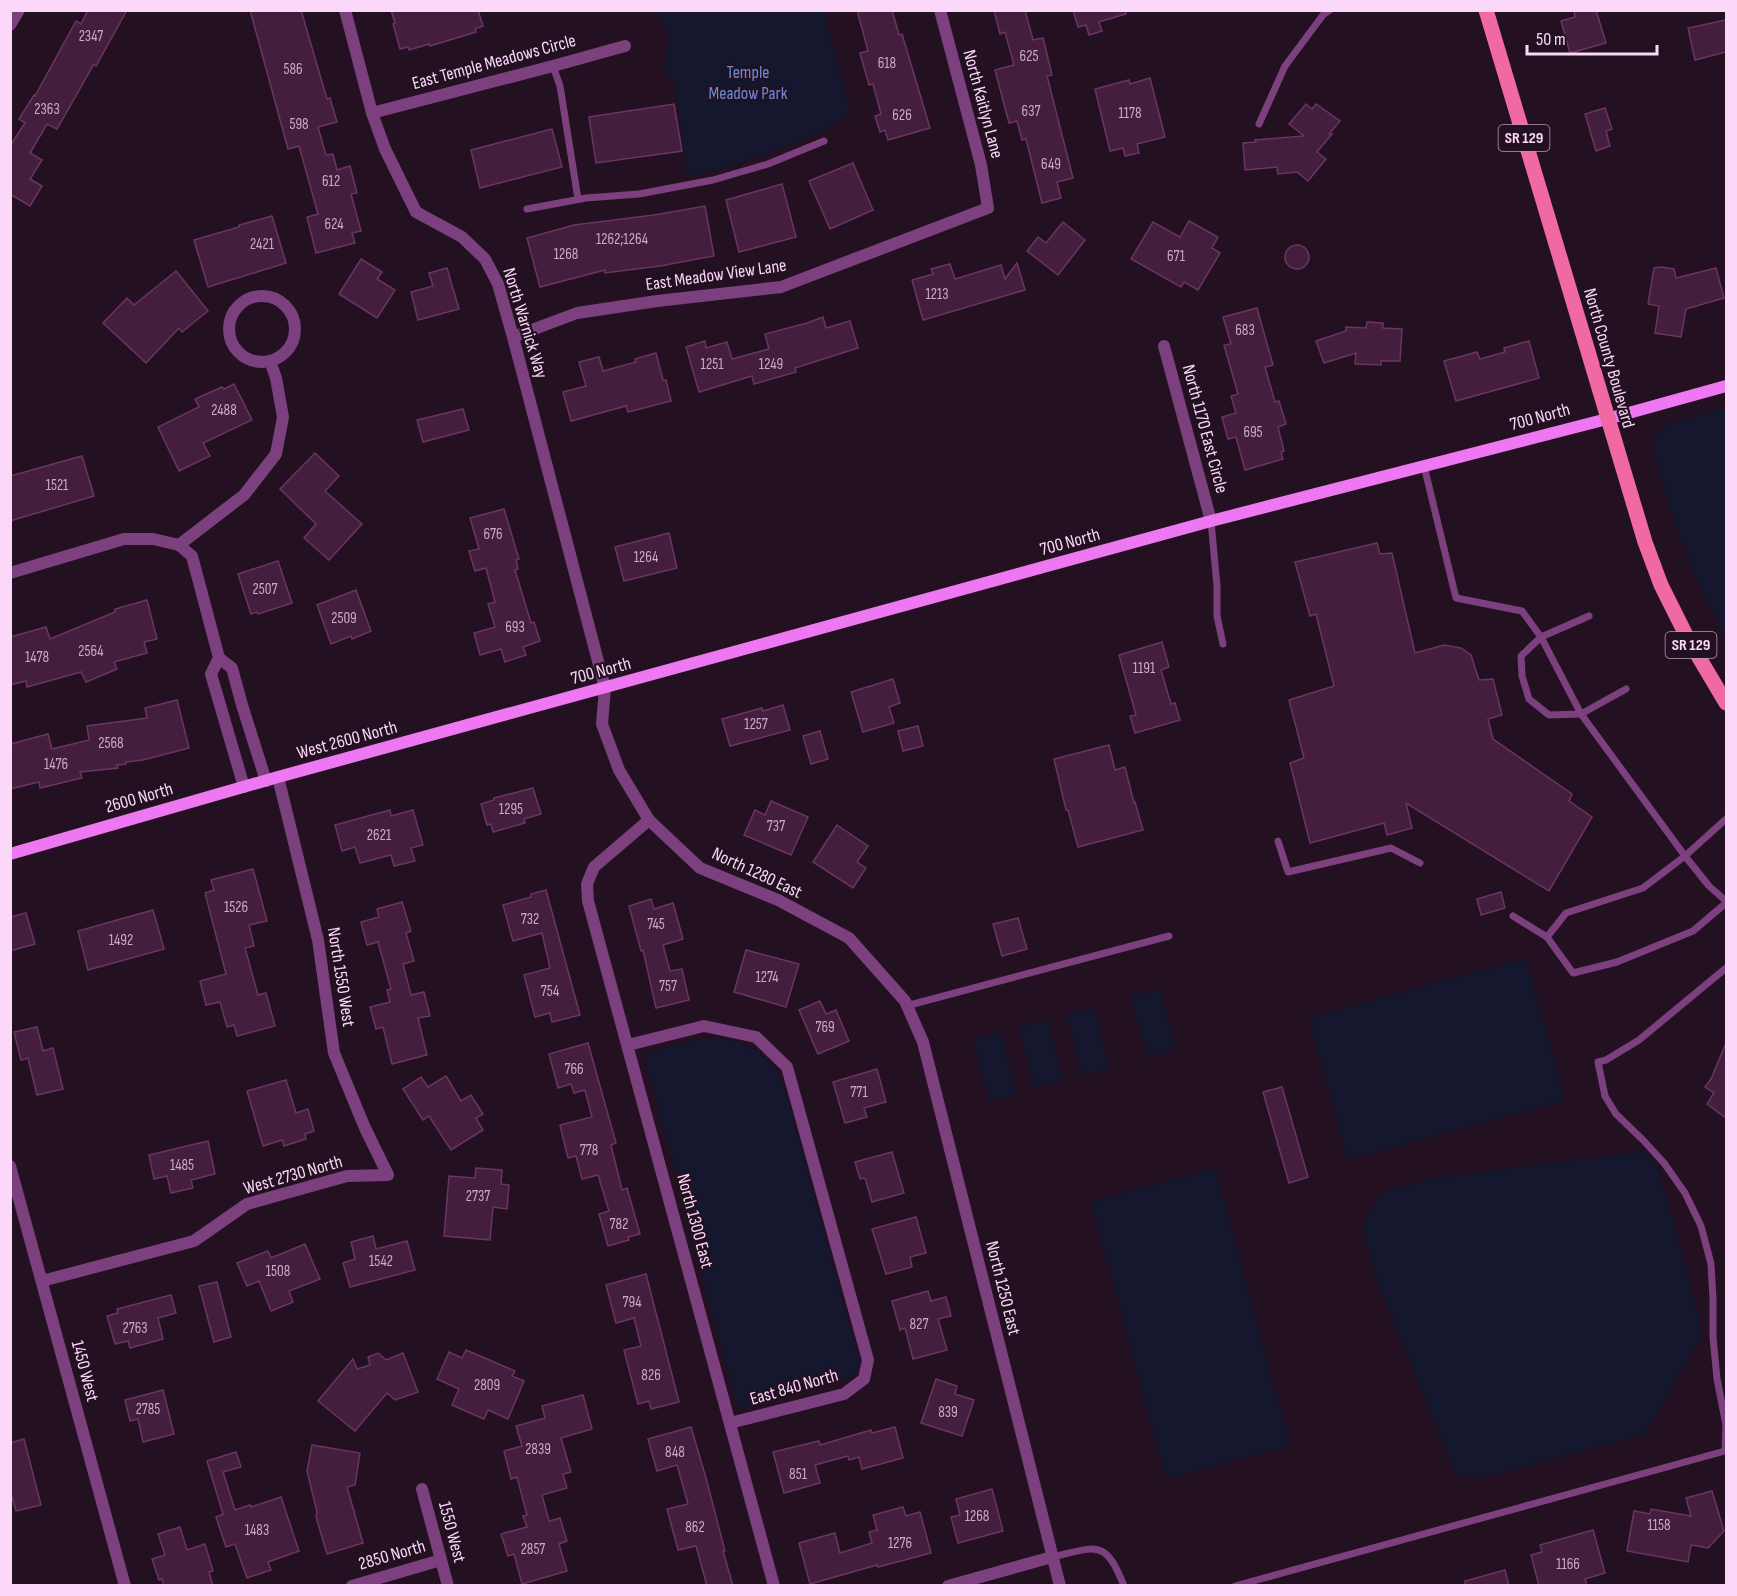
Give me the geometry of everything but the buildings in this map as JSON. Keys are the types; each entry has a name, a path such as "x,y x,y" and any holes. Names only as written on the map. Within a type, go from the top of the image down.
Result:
{"main road":[{"name":"North County Boulevard","path":"1486,10 1645,542 1661,585 1688,639 1726,703"}],"street":[{"path":"10,25 19,10"},
{"name":"North Warnick Way","path":"345,10 372,113 385,149 416,212 462,237 485,259 498,284 604,688"},
{"name":"North Kaitlyn Lane","path":"940,10 981,165 988,208"},
{"name":"East Temple Meadows Circle","path":"372,113 625,46"},
{"name":"East Meadow View Lane","path":"513,338 578,313 657,301 781,288 988,208"},
{"path":"253,297 273,298 282,303 290,311 294,320 295,331 287,350 270,361 259,362 247,359 232,343 229,332 234,310 253,297"},
{"name":"North 1170 East Circle","path":"1164,346 1211,521"},
{"path":"179,545 244,495 276,454 283,417 276,378 270,361"},
{"name":"700 North","path":"425,738 1211,521 1726,386"},
{"path":"10,573 124,539 153,539 179,545 192,556 219,658 232,668 266,781"},
{"path":"219,658 211,674 244,787"},
{"name":"North 1280 East","path":"604,688 602,724 619,770 649,820 700,868 778,900 849,938 906,1003"},
{"name":"West 2600 North","path":"278,777 425,738"},
{"name":"2600 North","path":"10,854 278,777"},
{"name":"North 1550 West","path":"278,777 318,940 334,1053 365,1128 388,1175"},
{"name":"North 1300 East","path":"649,820 594,867 587,884 588,901 774,1586"},
{"name":"North 1250 East","path":"906,1003 923,1042 1060,1586"},
{"name":"East 840 North","path":"628,1046 705,1026 756,1037 787,1067 868,1360 864,1379 844,1394 729,1423"},
{"name":"1450 West","path":"10,1166 125,1586"},
{"name":"West 2730 North","path":"42,1281 194,1241 247,1204 347,1176 388,1175"},
{"name":"1550 West","path":"422,1489 448,1586"},
{"path":"948,1586 1052,1557"},
{"name":"2850 North","path":"352,1586 441,1560"}],"lane":[{"path":"1259,124 1285,66 1323,15 1330,10"},
{"path":"553,66 560,86 578,199"},
{"path":"527,209 578,199 639,194 713,180 768,164 824,141"},
{"path":"1424,466 1456,598 1522,611 1541,637 1581,714 1684,856 1726,902 1692,931 1617,962 1573,973 1547,937 1513,916"},
{"path":"1211,521 1217,586 1217,616 1223,644"},
{"path":"1589,616 1541,637 1521,656 1522,676 1529,699 1549,715 1581,714 1626,689"},
{"path":"1547,937 1566,913 1642,888 1684,856 1726,819"},
{"path":"1278,842 1288,872 1391,848 1420,862"},
{"path":"906,1003 1170,936"},
{"path":"1235,1586 1725,1451 1726,1425 1717,1379 1713,1337 1711,1264 1701,1226 1685,1193 1664,1163 1616,1114 1605,1096 1598,1062 1606,1060 1639,1040 1726,968"},
{"path":"1052,1557 1092,1548 1104,1551 1111,1558 1124,1586"}],"green space":[{"name":"Temple Meadow Park","path":"654,11 823,11 851,114 793,144 687,177 676,84 663,71 670,43 661,18"},
{"path":"1726,408 1726,640 1693,571 1652,448 1655,436 1664,425"},
{"path":"1526,958 1565,1100 1348,1160 1309,1018"},
{"path":"1159,989 1176,1049 1148,1057 1131,997"},
{"path":"1094,1008 1110,1068 1083,1076 1066,1015"},
{"path":"1047,1020 1063,1080 1035,1088 1019,1027"},
{"path":"1001,1033 1017,1093 990,1101 973,1040"},
{"path":"719,1038 754,1050 770,1063 782,1082 859,1363 858,1371 852,1377 745,1407 739,1406 736,1400 646,1063 647,1056 653,1051 700,1039"},
{"path":"1644,1151 1659,1169 1703,1333 1645,1434 1479,1479 1456,1474 1377,1281 1362,1227 1381,1193 1427,1179"},
{"path":"1215,1168 1290,1445 1166,1479 1091,1202"}]}
